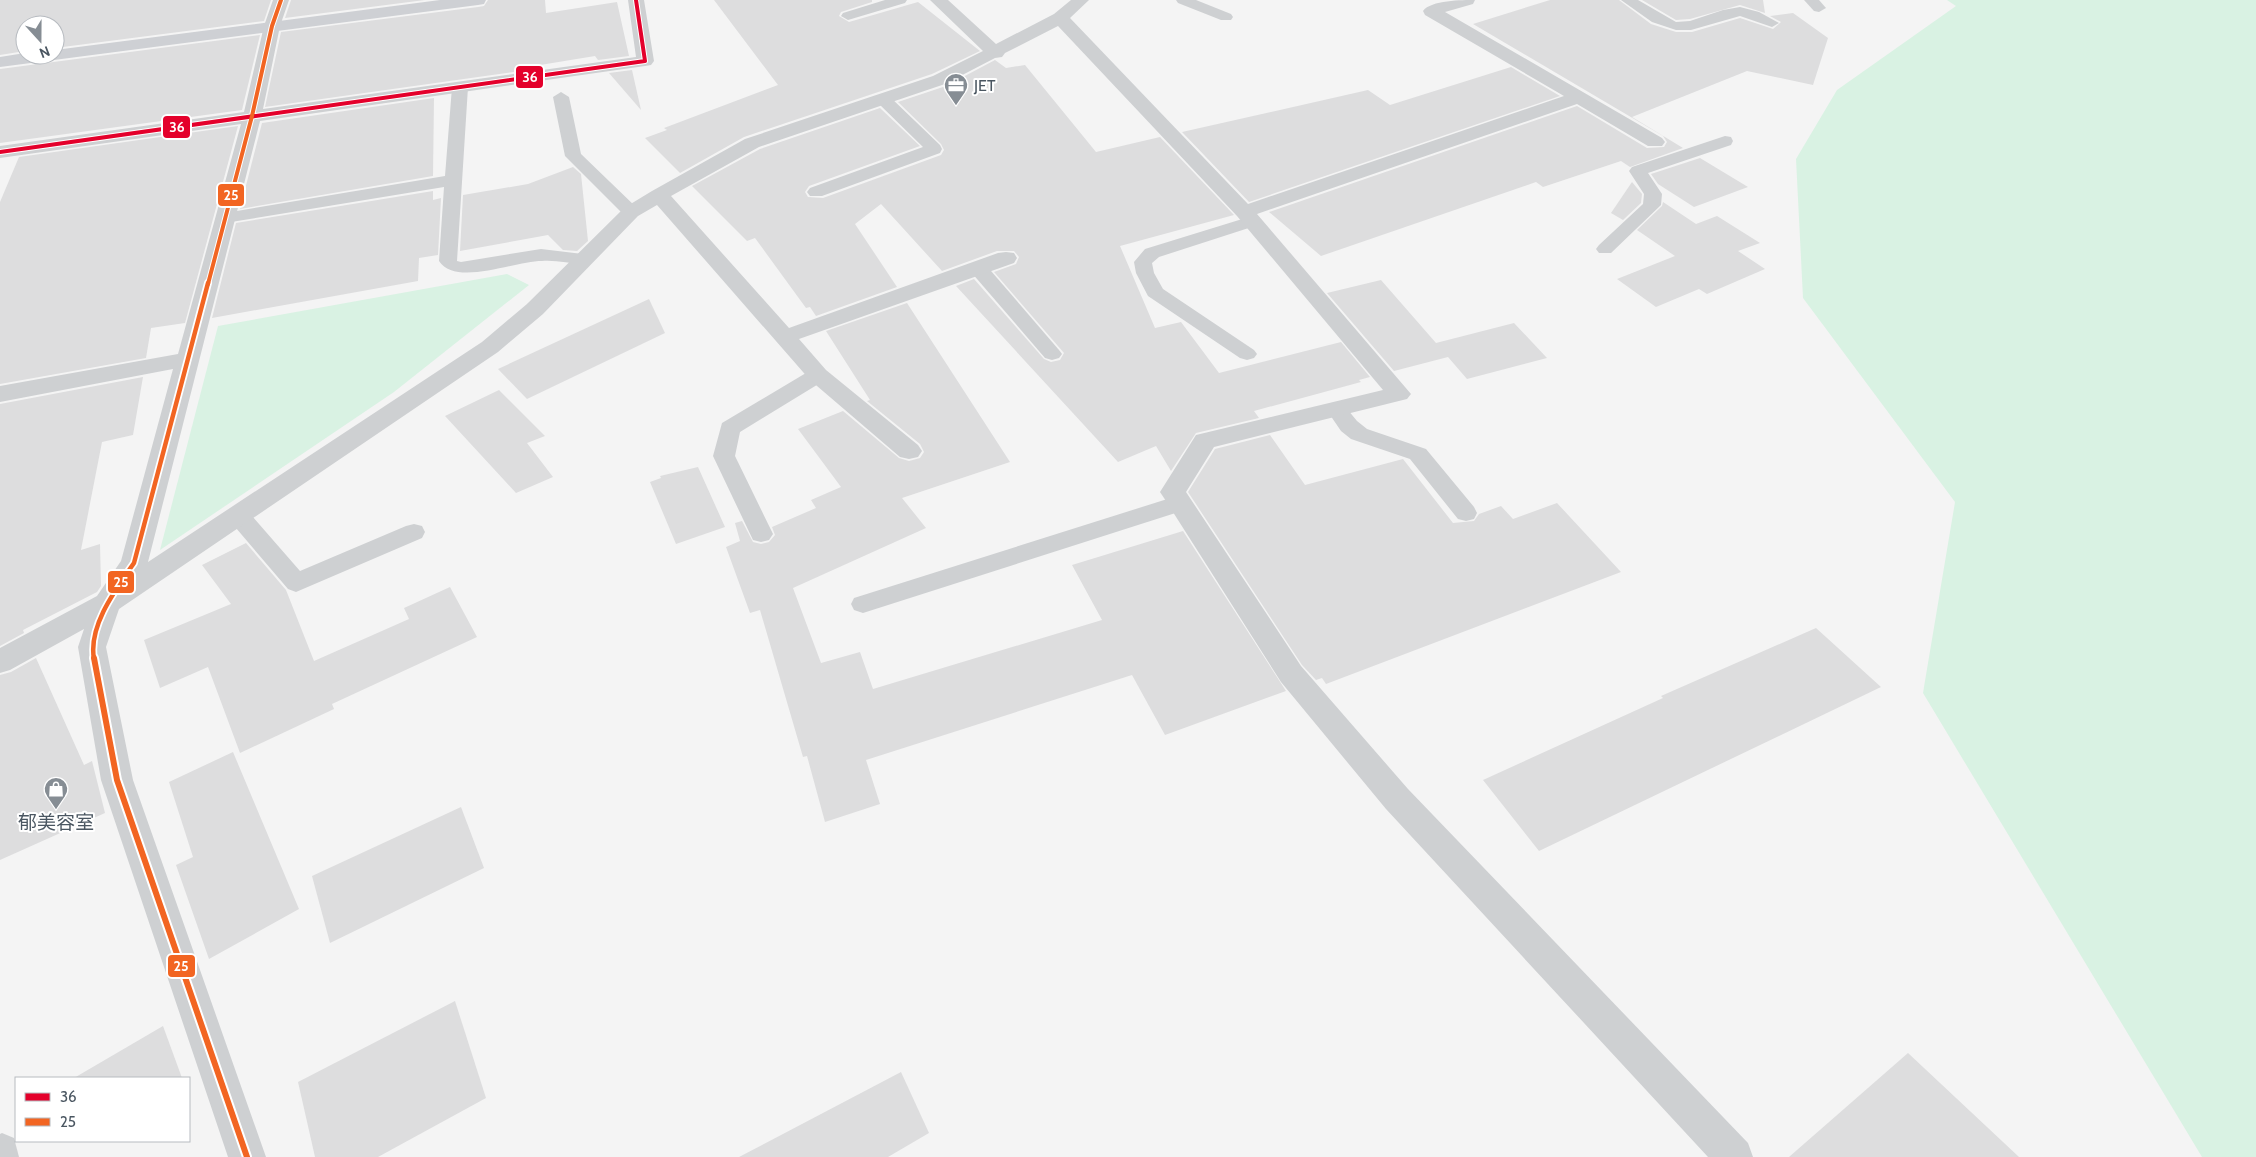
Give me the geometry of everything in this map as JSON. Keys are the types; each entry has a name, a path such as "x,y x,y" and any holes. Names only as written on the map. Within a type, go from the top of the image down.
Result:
{"street":[{"path":"238,1153 118,780 92,647 108,603 134,562 252,116 272,26 281,0"},
{"path":"65,54 478,0"},
{"path":"0,152 645,61 636,0"},
{"path":"938,0 996,53"},
{"path":"0,662 108,603 490,347 535,309 631,212 752,143 940,80 996,53 1060,18 1081,0"},
{"path":"1467,0 1430,11 1655,142"},
{"path":"1060,18 1248,216 1399,394 1205,441 1173,492 1291,674 1397,799 1734,1157"},
{"path":"0,62 15,60"},
{"path":"1248,216 1579,97"},
{"path":"659,195 818,376 909,451"},
{"path":"784,337 1006,258"},
{"path":"0,394 188,359"}],"lane":[{"path":"848,16 900,0"},
{"path":"1183,0 1226,17"},
{"path":"1628,0 1676,26 1685,26 1737,11 1756,15 1772,23"},
{"path":"460,87 448,261 451,265 459,268 541,255 584,259"},
{"path":"561,97 573,156 631,212"},
{"path":"816,192 934,149 883,99"},
{"path":"1604,249 1652,204 1653,194 1638,171 1725,141"},
{"path":"1655,142 1680,156"},
{"path":"225,218 455,180"},
{"path":"1247,354 1155,292 1145,273 1143,262 1152,253 1248,216"},
{"path":"978,268 1052,354"},
{"path":"761,534 724,456 730,428 818,376"},
{"path":"1336,409 1349,426 1359,434 1418,454 1466,513"},
{"path":"863,604 1180,502"},
{"path":"238,515 296,583 414,532"}],"green space":[{"path":"1947,0 2256,0 2256,1157 2202,1157 1923,693 1955,502 1803,298 1796,159 1837,90 1956,6"},
{"path":"507,274 529,285 394,392 160,550 218,326"}],"building":[{"path":"0,0 271,0 264,21 65,47 65,15 15,15 15,53 0,55"},
{"path":"291,0 425,0 285,18"},
{"path":"488,0 545,0 546,13 617,2 629,56 598,60 595,56 534,66 534,69 265,107 281,32 478,7 484,6"},
{"path":"714,0 872,0 872,2 841,12 839,16 849,22 918,2 980,51 932,74 744,137 680,173 645,138 667,130 664,128 778,85"},
{"path":"1550,0 1619,0 1651,24 1676,32 1692,32 1740,18 1773,29 1781,22 1770,16 1793,13 1828,38 1813,85 1747,71 1632,117 1683,148 1630,167 1621,161 1543,187 1536,182 1321,256 1269,212 1577,106 1647,148 1664,147 1667,142 1663,136 1473,24"},
{"path":"1642,0 1763,0 1765,13 1740,5 1690,19 1676,20"},
{"path":"260,35 242,110 0,143 0,69 31,65 65,65 65,60"},
{"path":"995,60 1006,68 1025,65 1096,152 1160,137 1234,215 1120,246 1155,328 1181,322 1219,373 1341,342 1370,377 1359,380 1361,382 1254,411 1259,418 1196,433 1171,471 1156,446 1118,462 956,286 974,279 1044,359 1051,362 1060,360 1064,353 994,272 1016,264 1019,257 1014,251 997,251 942,271 881,204 855,224 897,287 816,316 810,307 806,308 755,238 747,241 692,186 760,149 880,108 920,146 809,186 805,192 808,197 823,198 941,155 944,150 941,144 898,102 946,86"},
{"path":"1511,67 1560,96 1249,202 1182,132 1368,90 1390,105"},
{"path":"632,70 641,110 609,73"},
{"path":"434,98 433,176 240,209 262,123"},
{"path":"238,126 185,323 151,328 146,358 0,384 0,202 19,157"},
{"path":"1700,158 1748,187 1694,207 1658,184 1651,174"},
{"path":"573,167 581,174 588,241 577,251 563,250 548,235 460,251 463,195 528,184"},
{"path":"1632,182 1642,194 1641,203 1623,220 1611,213"},
{"path":"433,191 433,200 441,198 438,255 419,258 418,281 212,318 236,223"},
{"path":"1663,202 1696,224 1717,216 1760,243 1738,251 1765,269 1707,294 1699,289 1656,307 1617,279 1675,256 1637,230 1662,206"},
{"path":"1381,280 1436,343 1514,323 1547,358 1467,379 1448,357 1394,371 1327,293"},
{"path":"649,299 665,333 527,399 498,369"},
{"path":"907,303 1010,462 902,498 926,528 793,588 821,663 860,652 873,689 1102,620 1072,565 1183,531 1286,691 1165,735 1132,675 866,760 880,804 825,822 807,756 803,757 760,610 750,613 726,547 740,541 735,523 742,521 753,542 761,544 769,542 775,535 772,527 816,508 811,500 841,487 798,429 843,411 899,458 909,461 920,458 924,452 920,444 867,401 870,400 826,331"},
{"path":"143,377 133,435 102,442 81,550 100,544 101,586 97,592 23,630 24,633 0,646 0,404"},
{"path":"499,390 545,436 527,443 553,477 516,493 445,416"},
{"path":"1270,435 1305,485 1403,459 1453,523 1474,521 1479,514 1501,506 1513,519 1557,503 1621,572 1326,684 1322,678 1316,680 1302,665 1188,492 1215,449"},
{"path":"698,467 725,527 676,544 650,482 661,478 660,476"},
{"path":"246,543 286,590 314,661 409,619 404,608 450,587 477,637 332,704 334,709 240,753 208,667 160,688 144,640 231,604 202,565"},
{"path":"1816,628 1881,687 1539,851 1483,780 1663,698 1661,696"},
{"path":"36,658 84,765 92,761 105,813 0,860 0,675 11,672"},
{"path":"233,752 299,909 209,959 176,865 193,857 169,782"},
{"path":"461,807 484,868 330,943 312,876"},
{"path":"455,1001 486,1098 378,1157 315,1157 298,1082"},
{"path":"163,1026 182,1077 76,1077"},
{"path":"1908,1053 2019,1157 1789,1157"},
{"path":"901,1072 929,1133 888,1157 739,1157"}],"transit line":[{"name":"25","path":"247,1157 117,780 92,647 107,603 134,563 252,116 272,26 281,0"},
{"name":"36","path":"0,152 645,61 636,0"}],"place":[{"name":"JET","path":"956,106"},
{"name":"郁美容室","path":"56,810"}]}
